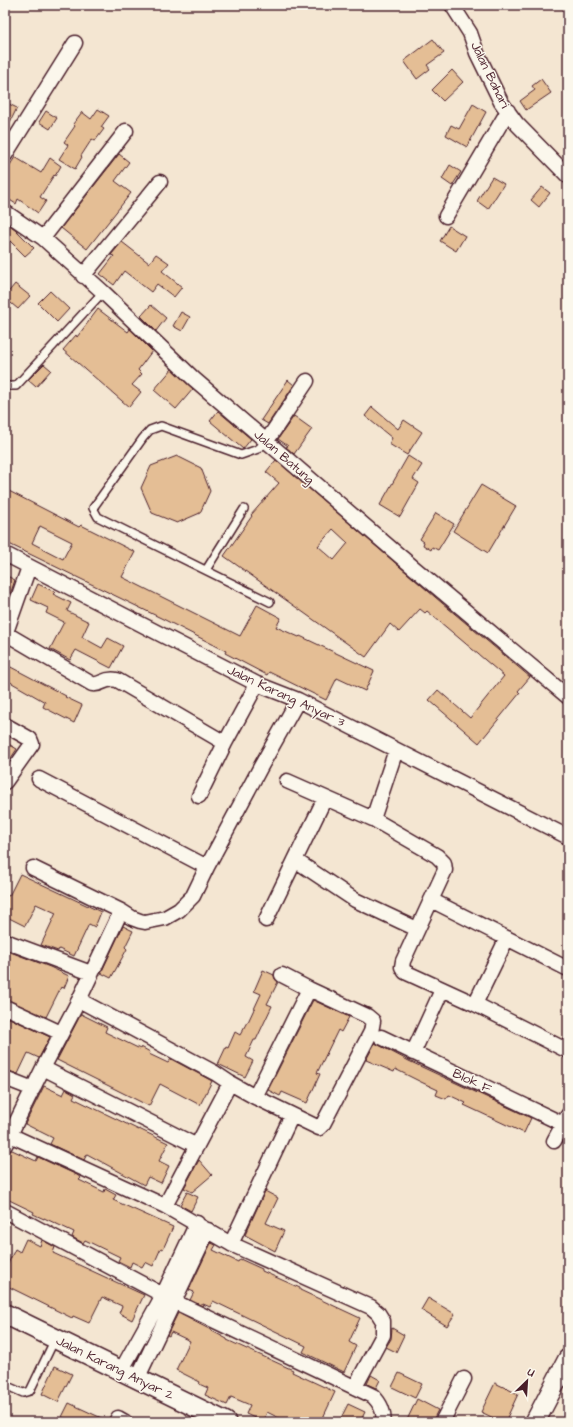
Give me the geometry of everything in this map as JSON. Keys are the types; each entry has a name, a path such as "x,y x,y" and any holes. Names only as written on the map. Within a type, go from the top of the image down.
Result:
{"street":[{"name":"Jalan Bahari","path":"452,5 470,33 477,52 508,112 517,124 568,176"},
{"path":"5,156 75,43"},
{"path":"446,216 508,112"},
{"path":"43,238 126,131"},
{"path":"83,276 160,182"},
{"name":"Jalan Batung","path":"5,212 43,238 83,276 103,292 194,379 266,442 401,558 568,697"},
{"path":"266,442 307,381"},
{"name":"Jalan Karang Anyar 3","path":"5,554 257,684 298,700 568,837"},
{"path":"29,567 5,634 92,684 96,685 108,679 117,680 225,743"},
{"path":"199,796 225,743 257,684"},
{"path":"33,868 140,921 145,922 165,918 179,910 193,896 207,867 298,700"},
{"path":"5,724 30,739 32,744 5,782"},
{"path":"373,819 396,750"},
{"path":"39,779 207,867"},
{"path":"287,781 373,819 437,856 444,863 445,870 403,961 402,969 409,975 475,1004 568,1052"},
{"path":"266,920 325,798"},
{"path":"295,860 355,900 417,929"},
{"path":"431,900 568,969"},
{"path":"121,911 79,1000 43,1068 8,1140 165,1206 231,1244 371,1307 378,1313 383,1321 383,1334 355,1387"},
{"path":"475,1004 507,938"},
{"path":"5,941 91,973"},
{"path":"79,1000 215,1073 255,1097 319,1128 322,1126 371,1032 373,1021 368,1016 282,975"},
{"path":"255,1097 309,989"},
{"path":"413,1053 442,990"},
{"path":"5,1007 61,1033"},
{"name":"Blok F","path":"382,1037 413,1053 566,1120"},
{"path":"43,1068 197,1146"},
{"path":"5,1078 33,1089"},
{"path":"165,1206 230,1083"},
{"path":"231,1244 292,1115"},
{"path":"554,1141 566,1120"},
{"path":"5,1211 168,1298 374,1396 378,1401 384,1416 383,1422"},
{"path":"129,1375 202,1227"},
{"name":"Jalan Karang Anyar 2","path":"5,1314 226,1422"},
{"path":"536,1422 568,1358"},
{"path":"442,1422 464,1379"},
{"path":"116,1422 118,1418 125,1422"}],"lane":[{"path":"5,386 16,386 103,292"},
{"path":"266,442 258,449 241,455 161,426 150,430 93,508 98,517 270,602"},
{"path":"206,570 244,509"},
{"path":"5,1385 23,1393 30,1391 55,1339"}],"building":[{"path":"433,39 444,53 427,65 430,69 417,79 404,61"},
{"path":"452,70 463,82 443,101 432,90"},
{"path":"541,79 551,93 526,110 520,101 535,90 532,86"},
{"path":"5,102 17,108 5,132"},
{"path":"473,104 486,112 467,147 446,135 451,125 459,129"},
{"path":"98,109 109,116 101,127 104,129 95,141 92,139 75,169 59,159 68,145 64,142 75,126 73,124 82,112 91,119"},
{"path":"46,111 57,118 50,129 39,122"},
{"path":"119,154 129,162 115,181 131,193 87,249 61,228"},
{"path":"15,157 41,173 50,158 61,166 40,197 46,201 38,213 18,199 16,204 5,197 5,173"},
{"path":"450,165 461,172 452,186 442,179"},
{"path":"492,177 504,184 488,209 477,201"},
{"path":"542,187 550,193 539,207 531,200"},
{"path":"5,222 15,229 34,248 25,256 5,236"},
{"path":"449,226 465,236 456,251 440,241"},
{"path":"122,242 149,263 156,254 169,263 162,271 182,287 174,297 157,284 151,292 124,271 114,285 100,274 114,256 111,255"},
{"path":"15,284 30,296 18,309 5,298"},
{"path":"50,291 69,309 57,322 38,303"},
{"path":"151,305 166,318 156,331 141,316"},
{"path":"98,309 128,332 130,329 152,351 138,370 142,374 132,385 141,392 129,407 63,350 76,335 77,337"},
{"path":"181,312 190,317 182,331 173,326"},
{"path":"44,364 51,370 36,387 28,380"},
{"path":"172,369 193,389 176,409 154,390"},
{"path":"288,380 294,385 268,424 261,420"},
{"path":"372,407 398,429 404,420 422,432 407,455 389,444 392,438 365,416"},
{"path":"218,411 251,439 243,449 210,421"},
{"path":"294,416 312,429 294,454 286,447 288,446 278,439"},
{"path":"177,456 201,468 210,491 200,513 177,523 152,513 141,488 151,466"},
{"path":"408,456 422,465 413,479 419,483 400,517 380,505"},
{"path":"276,460 530,677 518,691 520,693 479,743 429,700 438,690 470,718 504,676 427,611 425,613 420,609 399,632 390,624 366,657 224,556 252,516 251,515 279,483 266,472","holes":["333,529 348,543 334,560 318,546"]},
{"path":"481,485 516,506 488,553 453,531"},
{"path":"5,489 79,527 81,525 135,552 122,577 240,636 257,605 281,618 276,627 299,637 300,636 374,671 365,691 337,678 326,700 269,672 267,675 225,653 226,651 165,620 5,542","holes":["40,526 72,542 63,559 32,543"]},
{"path":"436,513 454,524 438,550 432,547 431,550 423,545 424,542 420,539"},
{"path":"5,575 15,580 5,609"},
{"path":"38,584 55,592 53,594 71,603 67,611 89,622 82,637 102,648 108,638 123,646 111,668 76,650 70,660 50,649 64,622 46,613 48,608 31,600"},
{"path":"5,664 82,705 74,723 43,707 45,702 5,679"},
{"path":"5,742 17,749 5,767"},
{"path":"20,874 101,912 95,927 89,924 74,956 59,949 58,951 41,945 56,913 36,904 25,926 5,916 5,894 9,896"},
{"path":"123,926 133,931 125,947 127,949 111,978 101,973"},
{"path":"5,950 69,976 64,988 61,987 46,1017 5,999"},
{"path":"263,970 274,975 278,982 267,1004 272,1006 246,1057 253,1061 245,1077 218,1064 226,1047 228,1048 235,1032 240,1035 248,1022 261,994 254,991"},
{"path":"313,1000 349,1017 341,1032 338,1030 317,1073 320,1074 307,1103 282,1092 280,1096 268,1090"},
{"path":"81,1014 107,1027 105,1032 140,1049 141,1047 150,1052 149,1054 168,1063 171,1059 212,1081 200,1105 160,1084 149,1106 57,1060"},
{"path":"5,1016 50,1037 39,1058 28,1053 18,1074 5,1070"},
{"path":"375,1043 409,1061 531,1118 524,1133 464,1105 466,1103 449,1095 446,1099 436,1095 438,1090 395,1069 394,1072 366,1060"},
{"path":"44,1086 63,1095 66,1089 75,1094 73,1098 168,1143 159,1161 169,1166 161,1183 148,1177 144,1185 87,1154 84,1160 50,1144 53,1138 25,1124"},
{"path":"12,1150 36,1161 38,1157 77,1175 81,1178 79,1180 104,1192 105,1189 116,1195 113,1200 173,1227 153,1266 145,1262 142,1267 132,1262 130,1267 118,1261 120,1257 85,1240 83,1243 72,1237 74,1232 33,1214 34,1212 5,1198 5,1153"},
{"path":"199,1160 212,1175 192,1192 184,1188"},
{"path":"265,1191 278,1198 266,1223 284,1231 275,1251 245,1235"},
{"path":"187,1192 198,1197 191,1211 180,1205"},
{"path":"26,1239 40,1246 42,1240 55,1247 53,1253 144,1295 132,1320 119,1313 122,1306 102,1297 89,1323 73,1316 72,1318 5,1285 5,1270 15,1249 20,1252"},
{"path":"211,1243 216,1245 213,1250 238,1262 240,1259 262,1269 262,1271 300,1288 300,1290 360,1318 349,1342 356,1346 344,1372 303,1352 306,1346 213,1301 210,1307 203,1304 202,1306 190,1300 194,1292 189,1290"},
{"path":"428,1298 455,1314 447,1326 421,1310"},
{"path":"178,1313 227,1340 293,1370 292,1372 335,1392 321,1422 287,1422 267,1412 263,1422 246,1414 250,1405 231,1397 227,1405 205,1395 208,1388 199,1384 200,1382 176,1370 190,1341 171,1332 169,1336 167,1335"},
{"path":"392,1328 404,1335 396,1352 386,1347 391,1339"},
{"path":"55,1366 72,1374 58,1402 42,1394"},
{"path":"399,1373 422,1384 415,1398 392,1387"},
{"path":"371,1375 380,1380 376,1388 367,1384"},
{"path":"495,1383 518,1394 505,1422 481,1412"},
{"path":"417,1399 438,1410 432,1422 406,1422"},
{"path":"69,1403 108,1422 72,1422 62,1417"},
{"path":"348,1404 365,1412 360,1422 339,1422"}]}
